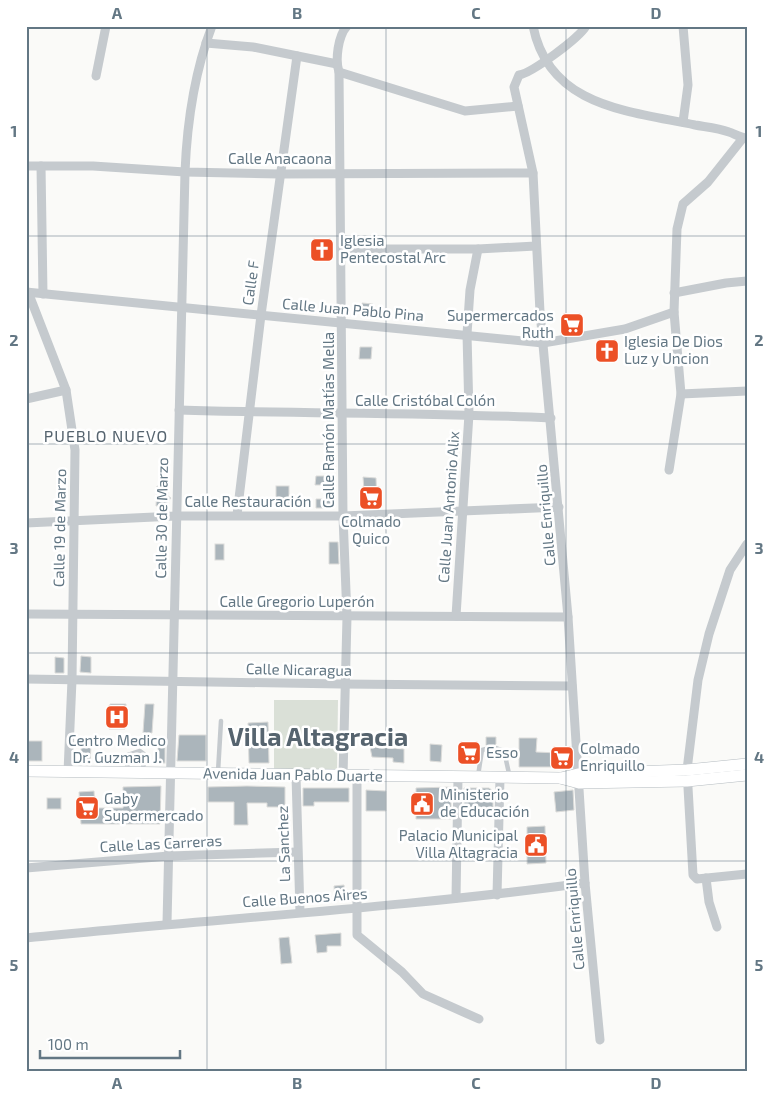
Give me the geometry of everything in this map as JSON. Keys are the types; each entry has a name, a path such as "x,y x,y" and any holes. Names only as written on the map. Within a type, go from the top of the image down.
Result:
{"main road":[{"name":"Avenida Juan Pablo Duarte","path":"687,775 747,764"},
{"name":"Avenida Juan Pablo Duarte","path":"26,771 458,778 747,775"}],"street":[{"path":"96,76 106,26"},
{"name":"Calle 30 de Marzo","path":"167,923 180,307 187,123 206,43 212,26"},
{"name":"Calle Ramón Matías Mella","path":"343,776 347,617 343,516 343,322 338,68 343,31 347,26"},
{"path":"533,26 545,59 563,83 590,100 635,113 728,131 745,138 708,182 683,204 677,229 674,312 681,394 669,470"},
{"name":"Calle Enriquillo","path":"586,26 582,34 565,48 545,59 527,74 519,75 516,78 514,87 533,173 536,246 568,617 585,883 600,1040"},
{"path":"683,122 688,85 684,26"},
{"path":"206,43 253,47 297,56 465,111 518,106"},
{"name":"Calle F","path":"237,515 261,314 297,56"},
{"name":"Calle Anacaona","path":"26,166 93,166 185,172 280,174 533,173"},
{"path":"42,166 42,294"},
{"path":"341,249 478,249 536,246"},
{"name":"Calle Juan Antonio Alix","path":"456,616 469,414 467,334 470,290 478,249"},
{"path":"674,294 726,282 747,281"},
{"name":"Calle Juan Pablo Pina","path":"27,292 544,343 625,329 674,312"},
{"name":"Calle 19 de Marzo","path":"27,292 66,390 76,450 72,680 68,772"},
{"path":"26,399 66,390"},
{"path":"681,394 747,391"},
{"name":"Calle Cristóbal Colón","path":"179,410 342,414 469,414 551,418"},
{"name":"Calle Restauración","path":"26,523 176,516 343,516 463,509 559,507"},
{"path":"747,544 730,570 709,634 698,680 687,775 693,875 697,879 747,874"},
{"name":"Calle Gregorio Luperón","path":"26,614 568,617"},
{"name":"Calle Nicaragua","path":"26,679 572,686"},
{"name":"La Sanchez","path":"296,776 300,912"},
{"path":"357,777 357,935 402,972 423,994 479,1019"},
{"path":"456,898 458,778"},
{"path":"497,895 505,778"},
{"name":"Calle Las Carreras","path":"26,868 169,856 297,852"},
{"path":"706,878 708,902 717,926"},
{"name":"Calle Buenos Aires","path":"26,938 167,923 300,912 356,910 497,895 585,883"}],"lane":[{"path":"218,773 221,721"},
{"path":"496,748 504,751 505,778"},
{"path":"478,778 482,750 486,749"},
{"path":"127,772 128,755 140,751 144,754 142,773"}],"shaded area":[{"path":"274,700 338,700 337,771 274,770"}],"building":[{"name":"Iglesia Pentecostal Arc","path":"314,243 331,244 330,256 314,256"},
{"path":"362,303 373,304 372,315 361,314"},
{"name":"Iglesia De Dios Luz y Uncion","path":"612,343 613,357 602,358 601,344"},
{"path":"360,347 372,347 371,359 359,359"},
{"path":"316,476 331,476 331,485 315,485"},
{"path":"363,477 376,478 377,504 365,503"},
{"path":"157,486 168,486 168,496 171,498 164,506 156,506"},
{"path":"276,486 289,486 289,508 276,508"},
{"path":"316,499 332,499 332,505 330,508 316,508"},
{"path":"329,542 338,542 339,564 329,564"},
{"path":"215,544 224,544 224,560 215,560"},
{"path":"81,656 91,657 91,673 80,672"},
{"path":"55,657 64,658 64,673 55,673"},
{"name":"Centro Medico Dr. Guzman J.","path":"110,704 126,704 125,729 109,729"},
{"path":"145,704 154,704 152,733 143,733"},
{"path":"268,722 269,763 249,763 248,723"},
{"path":"179,735 206,735 206,761 177,761"},
{"name":"Esso","path":"486,737 496,737 496,744 492,748 496,755 485,755 490,750 486,745"},
{"path":"519,738 537,738 536,752 558,753 558,749 567,749 567,767 519,767"},
{"path":"26,741 42,741 42,761 26,761"},
{"path":"158,742 165,742 165,763 158,763"},
{"path":"430,744 442,745 441,762 430,761"},
{"path":"81,746 91,746 90,763 81,763"},
{"path":"370,747 404,749 404,763 393,762 393,758 372,757"},
{"name":"Esso","path":"460,747 479,747 476,760 459,759"},
{"path":"161,786 160,824 81,824 79,792 94,791 95,808 123,808 123,787"},
{"path":"208,787 285,787 285,807 267,807 267,803 247,803 248,825 234,825 234,802 208,802"},
{"path":"451,787 451,819 416,819 416,788"},
{"path":"303,788 349,788 349,802 314,802 314,806 303,806"},
{"path":"464,788 489,788 493,791 493,809 464,809"},
{"path":"366,790 386,791 386,811 366,811"},
{"path":"573,790 574,810 556,812 554,792"},
{"path":"47,798 61,798 61,809 47,809"},
{"name":"Palacio Municipal Villa Altagracia","path":"545,826 546,863 527,864 527,827"},
{"path":"344,885 345,899 335,900 334,886"},
{"path":"341,933 341,946 327,946 327,952 317,953 315,935"},
{"path":"289,937 292,963 281,964 279,938"}],"place":[{"name":"Iglesia Pentecostal Arc","path":"322,250"},
{"name":"Supermercados Ruth","path":"572,325"},
{"name":"Iglesia De Dios Luz y Uncion","path":"607,351"},
{"name":"Colmado Quico","path":"371,498"},
{"name":"Centro Medico Dr. Guzman J.","path":"117,717"},
{"name":"Esso","path":"469,753"},
{"name":"Colmado Enriquillo","path":"562,758"},
{"name":"Ministerio de Educación","path":"422,804"},
{"name":"Gaby Supermercado","path":"87,808"},
{"name":"Palacio Municipal Villa Altagracia","path":"536,845"}],"district":[{"name":"PUEBLO NUEVO","path":"106,436"},
{"name":"Villa Altagracia","path":"318,737"}]}
